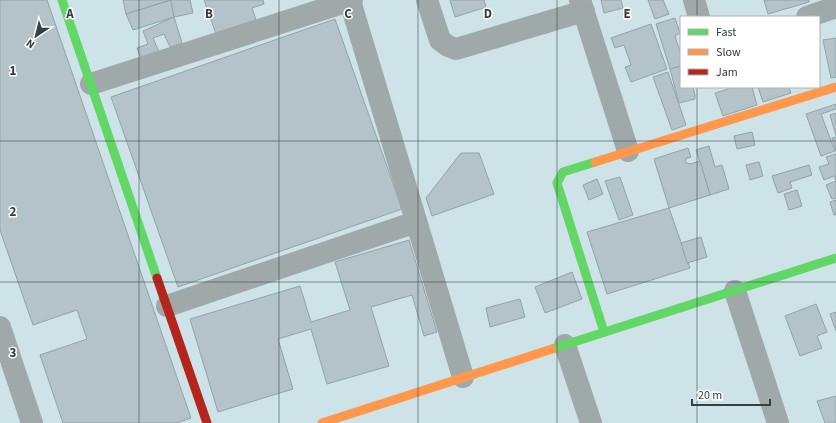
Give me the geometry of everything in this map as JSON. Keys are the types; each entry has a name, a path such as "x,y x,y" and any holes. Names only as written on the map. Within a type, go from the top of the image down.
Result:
{"street":[{"path":"62,0 207,423"},
{"path":"91,84 351,0 463,377"},
{"path":"427,0 440,40 448,46 456,49 582,6 628,151"},
{"path":"694,0 699,16"},
{"path":"810,16 836,7"},
{"path":"604,332 557,183 564,172 836,86"},
{"path":"167,306 416,222"},
{"path":"322,423 836,258"},
{"path":"735,291 778,423"},
{"path":"0,327 4,352 32,423"},
{"path":"565,345 591,423"}],"building":[{"path":"0,0 47,0 191,418 177,423 63,423 40,355 87,339 77,310 33,325 0,230"},
{"path":"123,0 171,0 126,14"},
{"path":"171,0 174,17 133,30 126,14"},
{"path":"171,0 190,0 193,13 174,17"},
{"path":"204,0 263,0 264,4 252,8 256,20 216,34"},
{"path":"450,0 484,0 486,7 455,17"},
{"path":"601,0 621,0 623,8 604,13"},
{"path":"648,0 663,0 669,14 655,19"},
{"path":"764,0 809,0 809,2 768,14"},
{"path":"174,17 182,43 170,47 164,34 153,38 160,54 142,61 137,48 148,44 143,31"},
{"path":"675,18 680,33 675,36 680,52 680,66 670,69 656,24"},
{"path":"335,19 402,209 178,287 111,97"},
{"path":"651,24 667,69 631,82 625,67 631,65 624,45 615,48 611,38"},
{"path":"836,38 836,77 831,78 823,40"},
{"path":"680,66 680,88 693,88 695,99 679,103 670,69"},
{"path":"668,72 686,125 672,130 653,77"},
{"path":"752,88 757,105 723,116 715,93 728,89"},
{"path":"758,88 789,88 791,93 763,102"},
{"path":"836,104 836,109 821,114 835,151 821,156 806,114"},
{"path":"836,113 836,136 830,115"},
{"path":"752,132 755,145 737,149 734,136"},
{"path":"836,137 836,151 832,138"},
{"path":"709,146 715,167 722,165 729,189 710,195 696,150"},
{"path":"688,148 691,157 687,158 685,162 690,164 700,161 710,195 669,208 654,159"},
{"path":"461,153 479,153 494,194 432,216 426,198"},
{"path":"836,154 836,181 834,176 824,180 819,167 829,164 826,157"},
{"path":"759,162 763,176 750,180 746,165"},
{"path":"809,165 812,175 790,182 792,188 778,193 772,176"},
{"path":"620,177 633,215 619,220 605,181"},
{"path":"597,179 603,194 589,200 583,185"},
{"path":"836,181 836,198 832,199 826,185"},
{"path":"797,190 802,206 789,210 784,194"},
{"path":"836,200 836,215 834,215 830,202"},
{"path":"669,208 690,268 607,294 587,232"},
{"path":"701,237 707,257 687,263 681,243"},
{"path":"409,240 437,332 424,336 412,295 371,307 389,366 327,384 311,329 278,339 293,389 218,412 190,319 300,286 311,322 350,310 335,262"},
{"path":"572,272 582,299 545,313 535,287"},
{"path":"520,299 525,317 490,327 486,308"},
{"path":"816,304 827,332 817,336 822,348 800,356 785,316"},
{"path":"836,312 836,331 830,314"},
{"path":"836,396 836,423 825,423 817,401"}],"traffic: fast":[{"path":"62,0 157,278"},
{"path":"595,162 563,172 557,183 604,332"},
{"path":"552,349 836,258"}],"traffic: slow":[{"path":"595,162 836,87"},
{"path":"322,423 552,349"}],"traffic: jam":[{"path":"157,278 207,423"}]}
